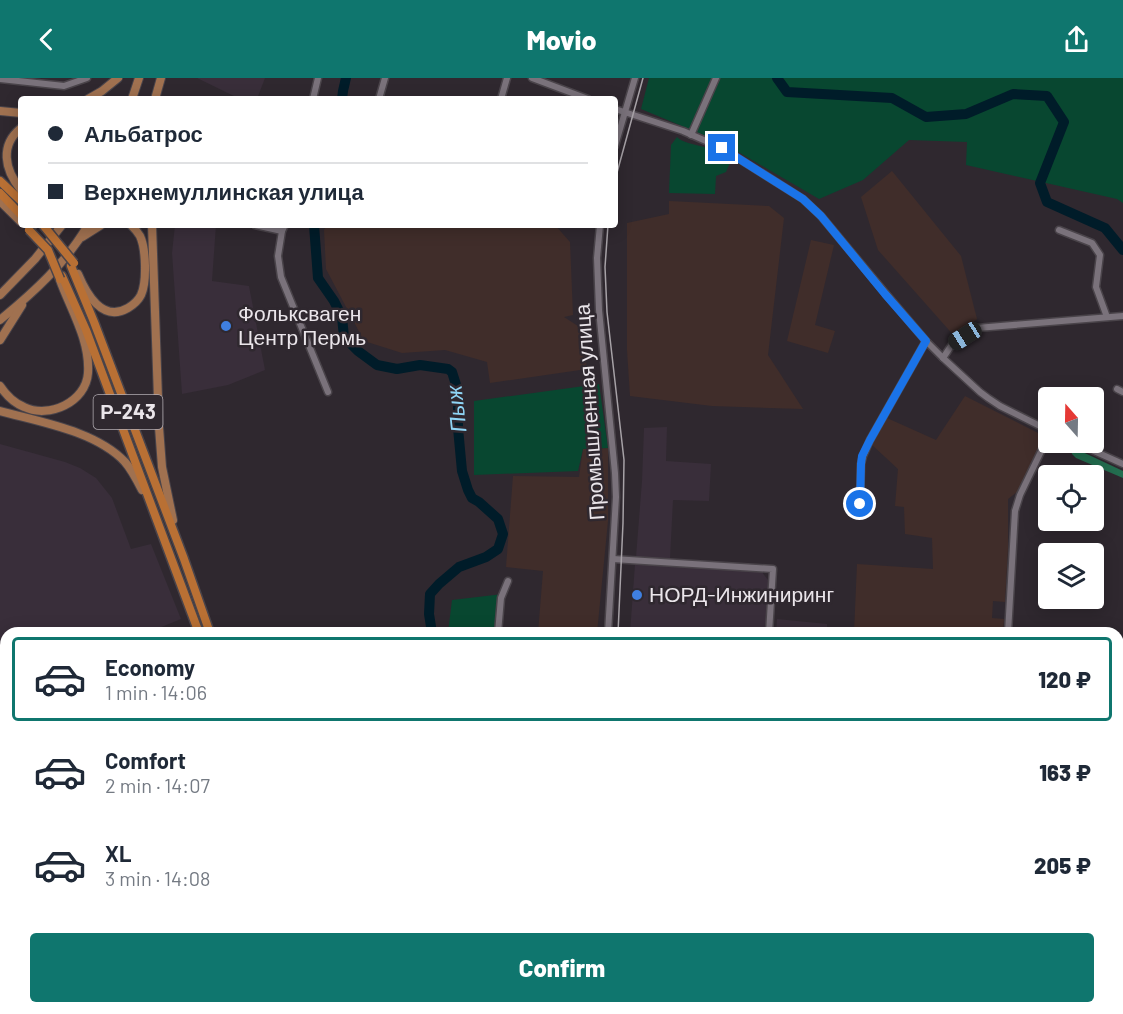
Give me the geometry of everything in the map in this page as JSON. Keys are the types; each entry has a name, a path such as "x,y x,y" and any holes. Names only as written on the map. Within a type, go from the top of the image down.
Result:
{"highway":[{"path":"0,181 18,198"},
{"path":"0,193 18,212"},
{"path":"29,228 48,250 61,278"},
{"name":"Р-243","path":"47,228 72,265 208,627"},
{"name":"Р-243","path":"61,278 86,330 197,627"},
{"path":"1113,1014 1123,1014"}],"main road":[{"path":"93,96 118,78"},
{"path":"133,96 140,78"},
{"path":"156,96 161,78"},
{"path":"0,111 18,113"},
{"path":"18,130 5,143 3,152 7,170 18,186"},
{"path":"0,201 18,218"},
{"path":"2,292 35,259 60,228"},
{"path":"0,320 27,298 54,271 86,228"},
{"path":"80,238 96,228"},
{"path":"72,265 95,303 104,310 114,312 125,310 141,296 145,276 141,237 135,228"},
{"path":"152,228 162,467 170,511 184,559"},
{"path":"0,386 15,402 39,411 53,410 65,405 84,387 88,376 85,342 61,278"},
{"path":"0,340 27,298"},
{"path":"0,411 83,435 106,446 125,462 134,474 161,530"}],"street":[{"path":"0,79 64,86 87,78"},
{"path":"314,96 318,78"},
{"path":"380,96 385,78"},
{"path":"502,96 507,78"},
{"path":"532,78 580,96"},
{"path":"618,135 634,78"},
{"path":"691,135 716,78"},
{"path":"618,110 722,148 803,199 821,216 885,294 943,358 988,398 1038,425"},
{"path":"283,228 278,256 281,277 328,392"},
{"name":"Промышленная улица","path":"600,228 597,258 599,310 616,497 608,627"},
{"path":"1059,230 1092,243 1100,255 1096,286 1107,317"},
{"path":"943,358 953,343 977,328 1123,316"},
{"path":"860,504 862,456 926,341"},
{"path":"1008,627 1015,511 1020,495 1040,453"},
{"path":"1098,453 1123,464"},
{"path":"613,559 773,569 769,627"},
{"path":"499,627 501,598 508,581"}],"shaded area":[{"path":"197,78 265,78 258,96 234,96"},
{"path":"892,171 961,256 977,319 956,338 878,250 861,197"},
{"path":"669,201 769,206 784,218 768,355 803,409 712,406 630,396 627,350 627,223 669,214"},
{"path":"175,228 216,228 212,281 249,286 265,370 228,385 182,394 172,253"},
{"path":"325,228 558,228 570,242 573,315 564,317 581,328 587,369 490,383 487,362 445,350 402,353 364,341 326,269"},
{"path":"811,240 834,245 815,325 835,331 828,353 787,341"},
{"path":"965,396 1038,433 1038,450 1017,492 1008,499 1005,602 993,601 992,618 1004,619 1003,627 854,627 857,564 933,569 932,538 905,534 904,507 895,506 898,469 871,444 887,418 936,440"},
{"path":"667,427 666,461 711,464 709,501 673,500 670,559 636,557 644,428"},
{"path":"0,444 65,462 96,478 112,498 131,549 151,544 181,619 162,627 0,627"},
{"path":"608,448 608,521 598,627 538,627 543,571 506,567 513,476 579,477 583,449"},
{"path":"635,564 761,571 768,580 766,627 630,627"},
{"path":"777,619 827,624 827,627 776,627"}],"green space":[{"path":"649,78 1123,78 1123,203 1117,199 966,165 967,142 909,140 863,180 819,199 723,143 641,109"},
{"path":"677,137 688,143 720,152 730,163 726,172 716,176 715,194 669,193 671,145"},
{"path":"599,384 608,448 583,449 578,471 474,475 474,401"},
{"path":"1085,453 1123,471 1123,478 1104,470 1104,465 1092,465 1072,454"},
{"path":"503,594 500,627 449,627 452,600"}],"waterway":[{"name":"Пыж","path":"342,96 346,78"},
{"path":"777,78 787,92 892,98 926,117 966,114 1013,94 1047,96 1064,122 1040,183 1047,202 1105,228 1123,250"},
{"name":"Пыж","path":"314,228 318,278 342,317 344,337 377,365 397,369 420,365 448,369 452,372 458,391 458,428 462,471 472,498 498,519 503,534 498,549 486,557 459,567 430,594 431,627"}],"tram line":[{"path":"618,169 643,78"},
{"path":"608,228 605,267 607,312 624,460 618,627"}],"place":[{"name":"Фольксваген Центр Пермь","path":"226,326"},
{"name":"НОРД-Инжиниринг","path":"637,595"}],"route":[{"path":"722,148 803,199 821,216 926,341 862,456 860,504"}]}
